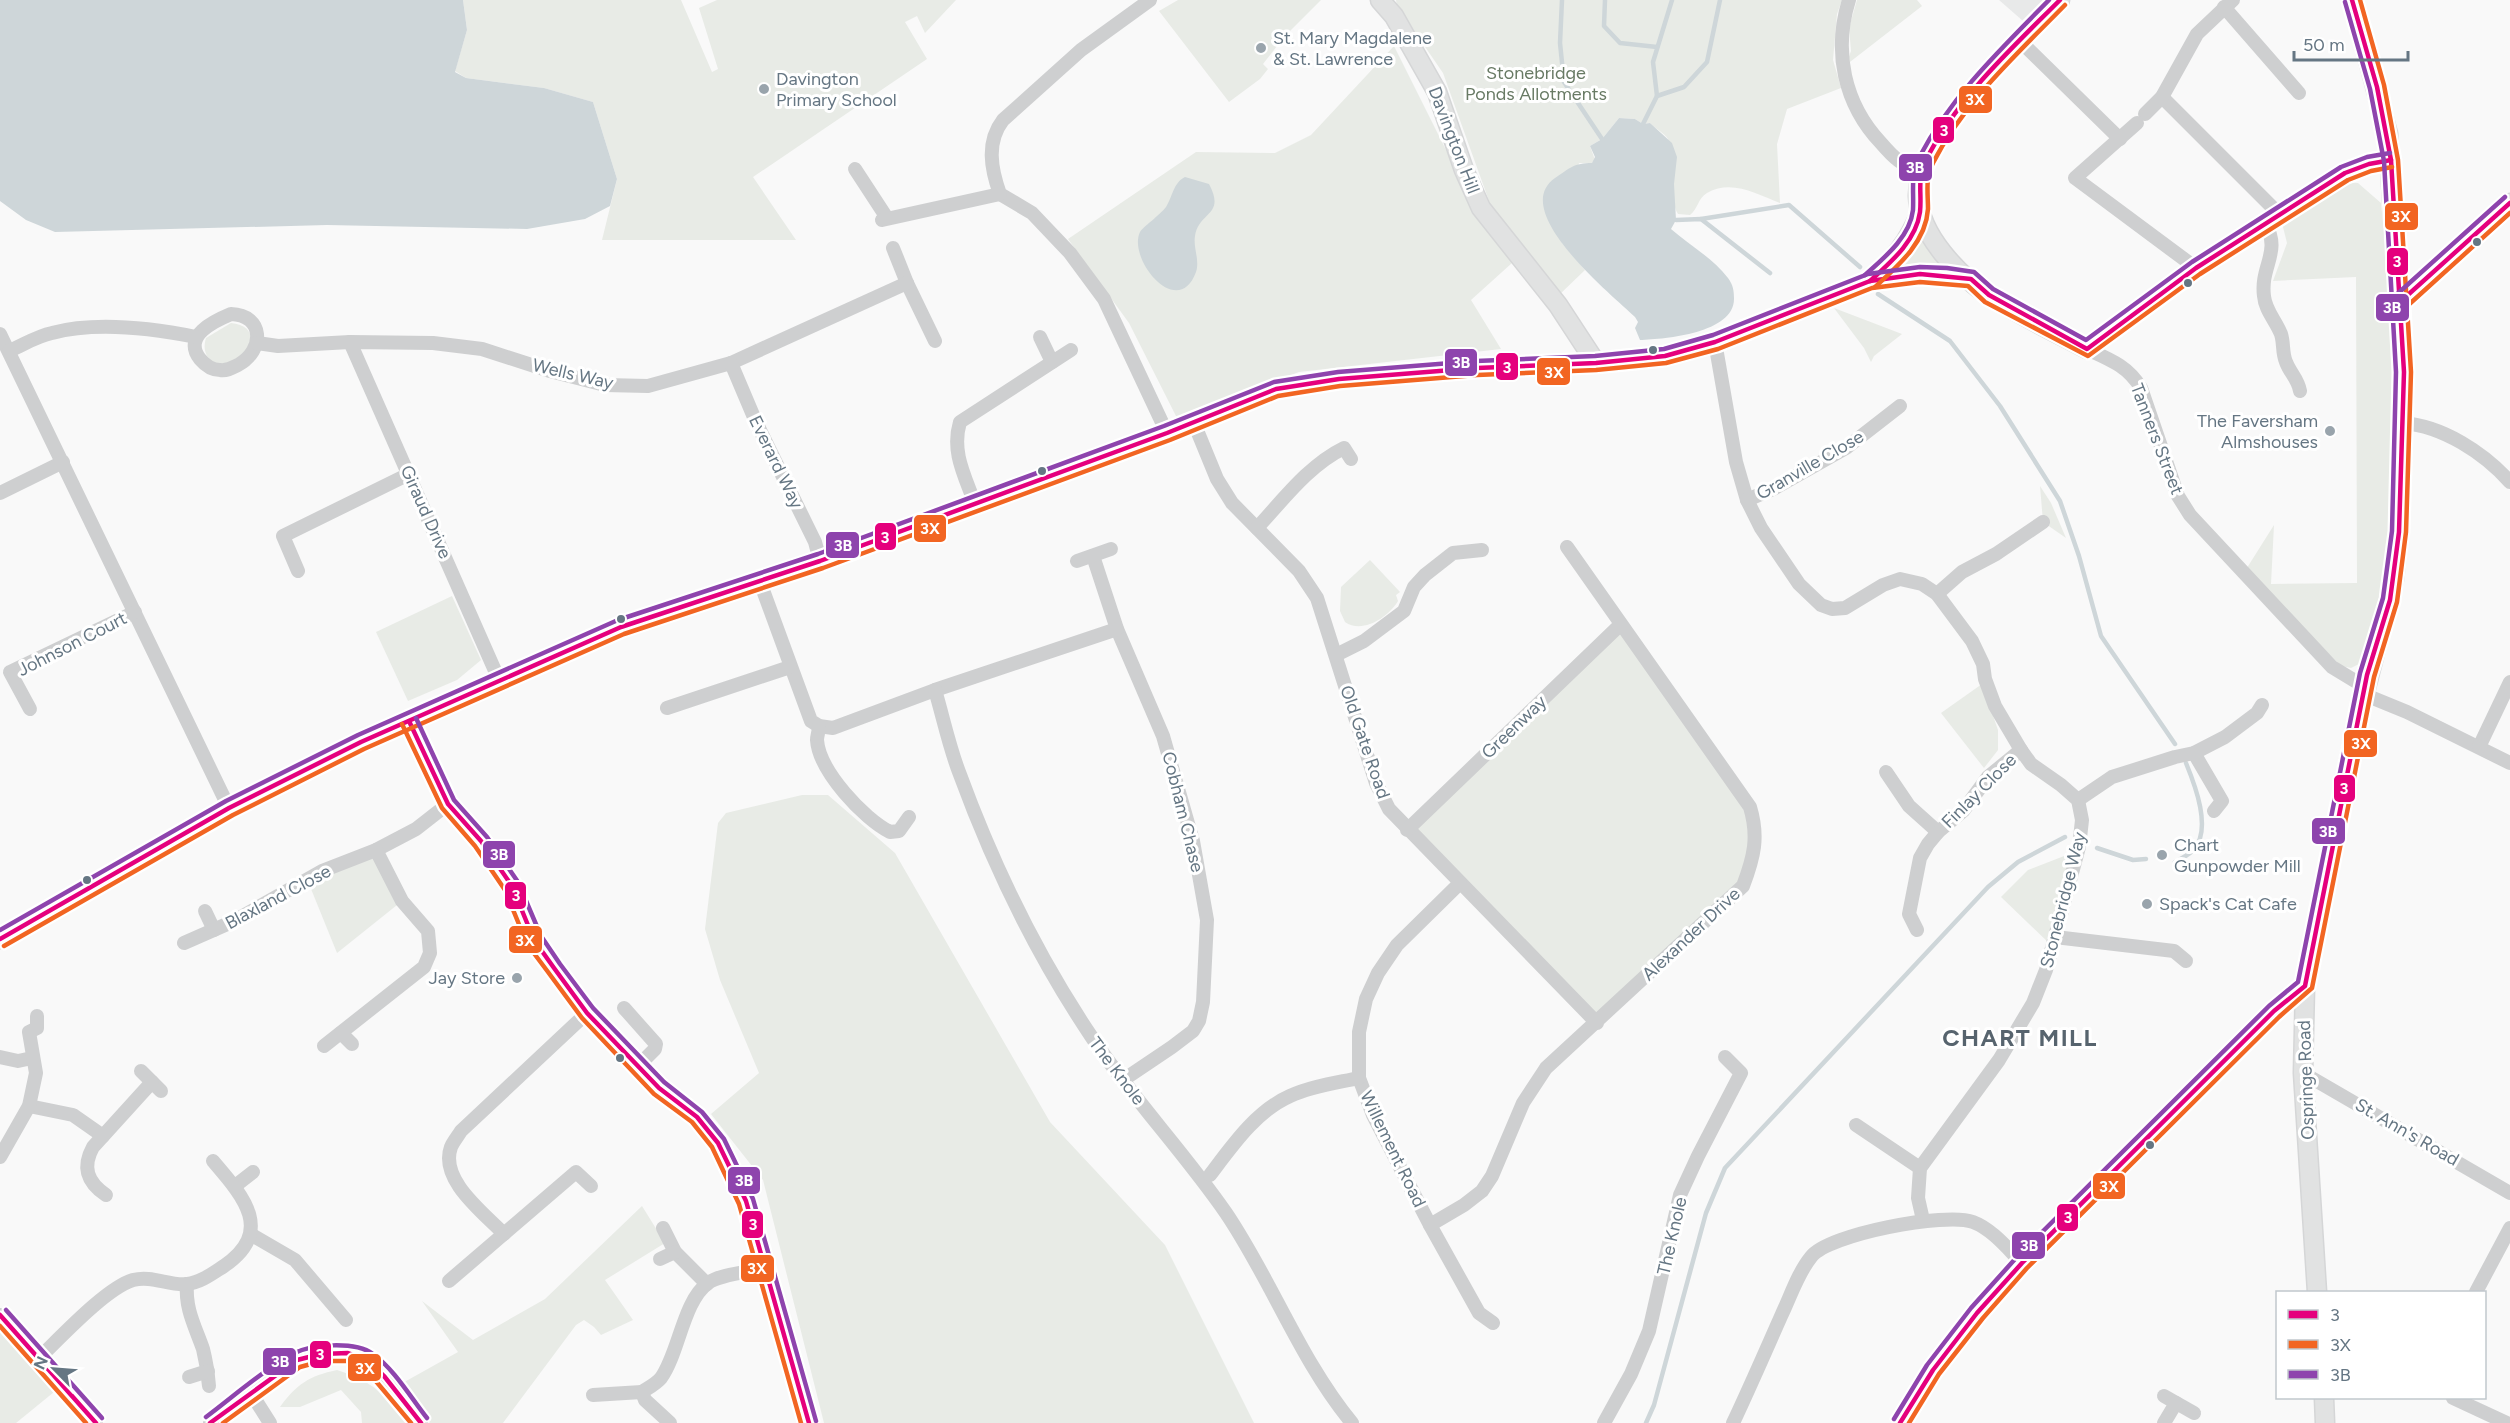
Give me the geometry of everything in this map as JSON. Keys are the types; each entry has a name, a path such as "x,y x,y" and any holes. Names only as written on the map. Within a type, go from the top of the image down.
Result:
{"street":[{"path":"1000,194 990,159 996,129 1003,120 1081,50 1150,0"},
{"name":"Davington Hill","path":"1380,0 1394,16 1437,92 1464,170 1481,208 1558,305 1596,363"},
{"path":"1849,0 1842,29 1842,66 1853,105 1873,135 1891,154 1906,168 1922,171"},
{"path":"1870,281 1900,252 1912,233 1920,213 1918,195 1922,171 1939,137 1984,80 2060,0"},
{"name":"Ospringe Road","path":"2317,1291 2303,1073 2305,986 2364,690 2390,600 2397,555 2403,423 2404,372 2388,134 2352,0"},
{"path":"2196,268 2075,178 2120,139 2162,97 2197,34 2228,4 2299,93"},
{"path":"2020,41 2120,139"},
{"path":"2162,97 2272,218 2273,247 2264,279 2264,299 2282,336 2286,363 2300,391"},
{"path":"2086,349 2196,268 2272,218 2350,170 2391,160"},
{"path":"855,169 884,219 1000,194 1032,213 1070,253 1104,299 1167,433"},
{"path":"2400,302 2510,203"},
{"name":"Tanners Street","path":"1920,213 1938,249 1989,295 2086,349 2118,363 2134,376 2141,388 2178,496 2200,528 2332,667 2364,690 2510,763"},
{"path":"893,248 935,342"},
{"path":"0,939 229,808 409,721 621,627 820,561 1194,423 1276,389 1307,383 1477,368 1596,363 1665,356 1715,342 1870,281 1920,274 1971,279"},
{"name":"Wells Way","path":"257,344 278,346 350,342 433,343 482,349 550,371 604,385 648,386 688,377 731,363 907,283"},
{"path":"231,314 239,314 253,325 258,337 255,350 247,360 223,371 211,368 202,361 195,347 196,337 204,328 231,314"},
{"path":"9,351 49,333 78,327 165,331 196,337"},
{"path":"0,334 229,808"},
{"path":"1040,337 1052,362"},
{"name":"Giraud Drive","path":"350,342 500,682"},
{"path":"1715,342 1736,462 1747,500 1761,528 1805,591 1821,605 1832,609 1845,608 1883,585 1900,579 1922,584 1937,594 1972,641 1983,664 1985,679 1995,706 2021,750 2031,764 2078,800 2112,777 2194,753 2225,737 2257,713 2262,705"},
{"path":"975,504 957,457 955,438 960,422 1071,350"},
{"name":"Everard Way","path":"731,363 756,422 815,542 820,561"},
{"name":"Granville Close","path":"1747,500 1775,488 1846,448 1900,406"},
{"name":"Old Gate Road","path":"1194,423 1217,479 1233,503 1299,571 1309,585 1324,615 1376,783 1389,809 1597,1023"},
{"path":"2403,423 2423,426 2462,444 2484,458 2510,482"},
{"path":"1257,528 1302,480 1331,455 1344,448 1351,459"},
{"path":"0,493 63,462"},
{"path":"298,571 283,536 409,474"},
{"path":"1937,594 1962,572 1996,554 2043,522"},
{"name":"Alexander Drive","path":"1430,1225 1464,1205 1482,1191 1492,1176 1523,1103 1546,1068 1743,886 1751,864 1755,826 1750,807 1567,547"},
{"path":"1077,561 1112,549"},
{"path":"1336,655 1364,641 1404,611 1414,587 1425,575 1453,553 1482,550"},
{"name":"Cobham Chase","path":"1092,556 1118,629 1163,736 1193,841 1207,920 1203,1002 1199,1021 1193,1031 1123,1080"},
{"path":"760,582 811,722 832,728 935,690 1118,629"},
{"name":"Johnson Court","path":"30,709 10,672 135,612"},
{"name":"Greenway","path":"1407,830 1620,625"},
{"path":"667,708 790,667"},
{"path":"2479,747 2510,682"},
{"name":"The Knole","path":"935,690 959,770 1013,901 1058,986 1092,1039 1226,1213 1306,1355 1353,1423"},
{"path":"409,721 448,804 481,841 512,886 534,940 587,1013 660,1088 697,1116 718,1143 746,1202 809,1423"},
{"path":"819,726 817,741 831,777 844,792 869,817 890,832 899,831 909,817"},
{"name":"Finlay Close","path":"1917,930 1909,914 1920,858 1928,844 1938,832 1963,811 1988,777 2021,750"},
{"path":"2194,753 2222,801 2214,811"},
{"name":"Finlay Close","path":"1886,772 1909,806 1938,832"},
{"name":"Stonebridge Way","path":"1920,1168 1999,1060 2033,1003 2055,937 2079,848 2082,820 2078,800"},
{"name":"Blaxland Close","path":"184,943 234,921 307,879 376,850 416,829 448,804"},
{"path":"324,1046 423,967 430,953 429,931 402,901 376,850"},
{"name":"Willement Road","path":"1460,883 1397,945 1378,973 1366,999 1359,1032 1359,1078 1373,1115 1430,1225 1479,1313 1493,1323"},
{"name":"Blaxland Close","path":"205,911 214,930"},
{"path":"2055,937 2174,951 2186,961"},
{"path":"1900,1423 1933,1371 1958,1338 2022,1263 2274,1011 2305,986"},
{"path":"624,1008 656,1044 655,1049 638,1066"},
{"path":"504,1234 453,1181 448,1164 451,1147 461,1131 587,1013"},
{"path":"0,1156 29,1106 36,1073 29,1032 37,1028 37,1016"},
{"path":"340,1032 352,1044"},
{"path":"0,1057 18,1061 32,1058"},
{"name":"The Knole","path":"1604,1423 1631,1374 1649,1331 1680,1195 1741,1073 1725,1057"},
{"path":"106,1195 98,1190 87,1174 86,1159 103,1136 157,1086 141,1071"},
{"name":"St. Ann's Road","path":"2303,1073 2510,1193"},
{"path":"1210,1175 1242,1134 1289,1096 1316,1087 1359,1078"},
{"path":"29,1106 73,1115 103,1136"},
{"path":"1856,1125 1920,1168 1918,1198 1923,1220"},
{"path":"38,1359 112,1290 132,1280 152,1278 187,1284 207,1277 227,1264 242,1250 252,1235 252,1219 235,1186 213,1161"},
{"path":"235,1186 253,1172"},
{"path":"449,1281 576,1172 591,1186"},
{"path":"1733,1423 1798,1279 1812,1255 1829,1243 1923,1220 1954,1218 1974,1222 1991,1233 2022,1263"},
{"path":"663,1228 675,1252 707,1284"},
{"path":"2477,1291 2510,1228"},
{"path":"252,1235 295,1260 322,1300 346,1320"},
{"path":"660,1259 675,1252"},
{"path":"593,1395 642,1392 660,1379 675,1350 693,1301 707,1284 716,1279 766,1268"},
{"path":"187,1284 186,1301 203,1350 209,1386"},
{"path":"0,1315 96,1423"},
{"path":"210,1423 297,1360 321,1354 348,1353 368,1360 384,1376 421,1423"},
{"path":"189,1377 208,1371"},
{"path":"642,1392 645,1400 670,1423"},
{"path":"251,1393 270,1423"},
{"path":"2164,1423 2170,1399 2194,1413"},
{"path":"2324,1399 2325,1423"},
{"path":"2455,1399 2507,1423"}],"shaded area":[{"path":"0,0 463,0 467,30 455,72 466,78 544,88 593,102 617,179 610,206 585,219 527,229 327,225 55,232 26,220 0,201"},
{"path":"1999,0 2044,0 2023,21"},
{"path":"1619,118 1635,119 1643,124 1650,123 1672,143 1677,157 1674,184 1676,220 1671,229 1715,264 1728,278 1733,290 1734,299 1731,310 1723,320 1711,327 1681,336 1640,340 1635,328 1638,322 1635,317 1568,251 1553,230 1544,210 1544,193 1555,178 1576,165 1592,163 1595,157 1590,146 1602,139"},
{"path":"1185,177 1209,184 1215,202 1210,213 1197,228 1195,236 1196,272 1188,285 1178,290 1167,288 1156,281 1141,257 1138,243 1140,232 1166,207 1176,186"}],"green space":[{"name":"Davington Primary School","path":"463,0 681,0 712,72 718,69 699,8 717,0 956,0 925,33 917,16 905,22 927,59 753,177 796,240 602,240 617,179 593,102 544,88 466,78 455,71 467,30"},
{"path":"1178,0 1321,0 1285,36 1263,64 1268,69 1260,79 1229,102 1159,11"},
{"name":"Stonebridge Ponds Allotments","path":"1396,0 1842,0 1837,14 1833,60 1841,88 1787,109 1777,144 1780,203 1744,189 1726,187 1704,195 1690,215 1678,214 1675,208 1672,156 1668,139 1650,123 1643,124 1635,119 1619,118 1602,139 1590,146 1595,160 1592,163 1579,163 1562,243 1585,270 1558,296 1493,212 1443,73 1397,6"},
{"path":"1857,0 1917,0 1922,6 1846,65 1851,51 1849,28"},
{"path":"1394,46 1477,212 1512,263 1471,300 1501,349 1299,372 1177,418 1129,323 1068,239 1196,152 1275,153 1311,135"},
{"path":"2340,182 2358,183 2381,203 2398,374 2389,528 2381,591 2359,664 2351,668 2341,666 2245,571 2274,525 2271,584 2357,583 2356,277 2273,281 2287,243 2281,219"},
{"path":"1920,234 1948,267 1894,269"},
{"path":"1834,308 1902,334 1874,356 1871,362 1864,348"},
{"path":"231,323 244,327 250,334 249,344 244,353 235,360 225,364 215,363 206,354 206,338"},
{"path":"2040,486 2051,503 2066,538 2043,522"},
{"path":"1370,560 1400,592 1396,595 1398,601 1388,613 1374,622 1367,625 1352,625 1345,622 1340,611 1341,587"},
{"path":"452,596 481,660 457,680 408,701 376,632"},
{"path":"1620,625 1755,826 1743,886 1597,1023 1407,830"},
{"path":"1982,684 1998,730 1998,750 1984,768 1941,713"},
{"path":"802,795 828,795 895,853 1050,1122 1165,1245 1254,1423 824,1423 763,1180 711,1114 759,1073 720,980 705,929 718,823 726,813"},
{"path":"376,850 402,901 337,953 307,879"},
{"path":"2077,851 2052,946 2001,897 2028,870"},
{"path":"642,1206 665,1243 605,1280 633,1320 601,1335 584,1320 576,1325 503,1423 430,1423 399,1385 458,1352 422,1301 473,1340 545,1299"},
{"path":"0,1329 54,1392 16,1423 0,1423"},
{"path":"337,1370 360,1379 377,1390 406,1423 362,1423 361,1412 341,1390 300,1407 280,1407 304,1382"}],"waterway":[{"path":"1562,0 1560,43 1564,82 1602,139"},
{"path":"1605,0 1604,26 1620,43 1657,47"},
{"path":"1643,124 1657,96 1653,62 1672,0"},
{"path":"1657,96 1684,87 1707,62 1720,0"},
{"path":"1701,219 1789,205 1860,267"},
{"path":"1676,220 1701,219 1770,273"},
{"path":"1878,294 1950,341 2000,406 2060,501 2079,556 2101,636 2175,744"},
{"path":"2175,862 2192,851 2202,830 2200,807 2186,763"},
{"path":"1646,1423 1654,1405 1706,1213 1725,1168 1988,887 2018,862 2065,837"},
{"path":"2097,848 2133,860 2146,859"}],"transit line":[{"name":"3B","path":"1865,275 1895,246 1907,229 1913,210 1913,182 1917,162 1947,113 1979,73 2049,0"},
{"name":"3","path":"1870,281 1908,242 1918,223 1920,180 1923,168 1952,117 1986,76 2060,0"},
{"name":"3","path":"1900,1423 1933,1370 1977,1313 2022,1263 2274,1011 2305,986 2367,675 2390,600 2399,532 2404,372 2391,160 2377,87 2352,0"},
{"name":"3X","path":"1909,1423 1939,1374 1983,1318 2027,1268 2279,1017 2312,988 2374,677 2397,602 2406,532 2411,372 2398,160 2384,85 2360,0"},
{"name":"3B","path":"1894,1419 1927,1365 1971,1308 2016,1258 2269,1006 2298,982 2360,673 2383,598 2392,531 2396,372 2384,161 2370,89 2345,2"},
{"name":"3X","path":"1875,287 1893,271 1922,232 1928,209 1929,174 1933,163 1960,119 2010,60 2065,5"},
{"name":"3B","path":"0,930 226,801 358,735 618,620 818,554 1164,426 1274,382 1338,372 1476,361 1595,356 1664,349 1713,335 1868,274 1920,267 1974,272 1993,289 2086,340 2192,262 2341,167 2367,157 2390,153"},
{"name":"3","path":"0,939 229,808 361,742 621,627 820,561 1167,433 1276,389 1339,379 1477,368 1596,363 1665,356 1715,342 1870,281 1920,274 1971,279 1989,295 2087,349 2196,268 2345,173 2369,164 2391,160"},
{"name":"3X","path":"4,946 233,815 364,749 624,634 823,568 1170,440 1278,396 1340,386 1477,375 1596,370 1666,363 1718,349 1872,288 1920,282 1968,286 1985,302 2088,356 2200,274 2348,180 2371,171 2392,167"},
{"name":"3B","path":"2395,296 2505,197"},
{"name":"3","path":"2400,302 2510,203"},
{"name":"3X","path":"2405,308 2510,213"},
{"name":"3B","path":"416,718 454,800 487,837 518,882 541,936 560,964 593,1008 664,1082 702,1112 724,1139 753,1199 816,1421"},
{"name":"3","path":"409,721 448,804 481,841 512,886 534,940 554,968 587,1013 659,1088 697,1117 718,1143 746,1201 809,1423"},
{"name":"3X","path":"402,724 442,808 475,846 505,890 527,944 582,1018 654,1094 692,1122 712,1147 739,1204 801,1423"},
{"name":"3B","path":"6,1310 102,1418"},
{"name":"3","path":"0,1315 96,1423"},
{"name":"3X","path":"0,1326 86,1423"},
{"name":"3B","path":"206,1417 292,1354 310,1348 333,1345 355,1347 373,1354 396,1376 427,1418"},
{"name":"3","path":"210,1423 297,1360 321,1354 348,1353 368,1360 384,1376 421,1423"},
{"name":"3X","path":"223,1423 300,1367 322,1361 347,1361 364,1367 411,1423"}],"place":[{"name":"St. Mary Magdalene & St. Lawrence","path":"1261,48"},
{"name":"Davington Primary School","path":"764,89"},
{"name":"The Faversham Almshouses","path":"2330,431"},
{"name":"Chart Gunpowder Mill","path":"2162,855"},
{"name":"Spack's Cat Cafe","path":"2147,904"},
{"name":"Jay Store","path":"517,978"}],"district":[{"name":"CHART MILL","path":"2020,1038"}]}
